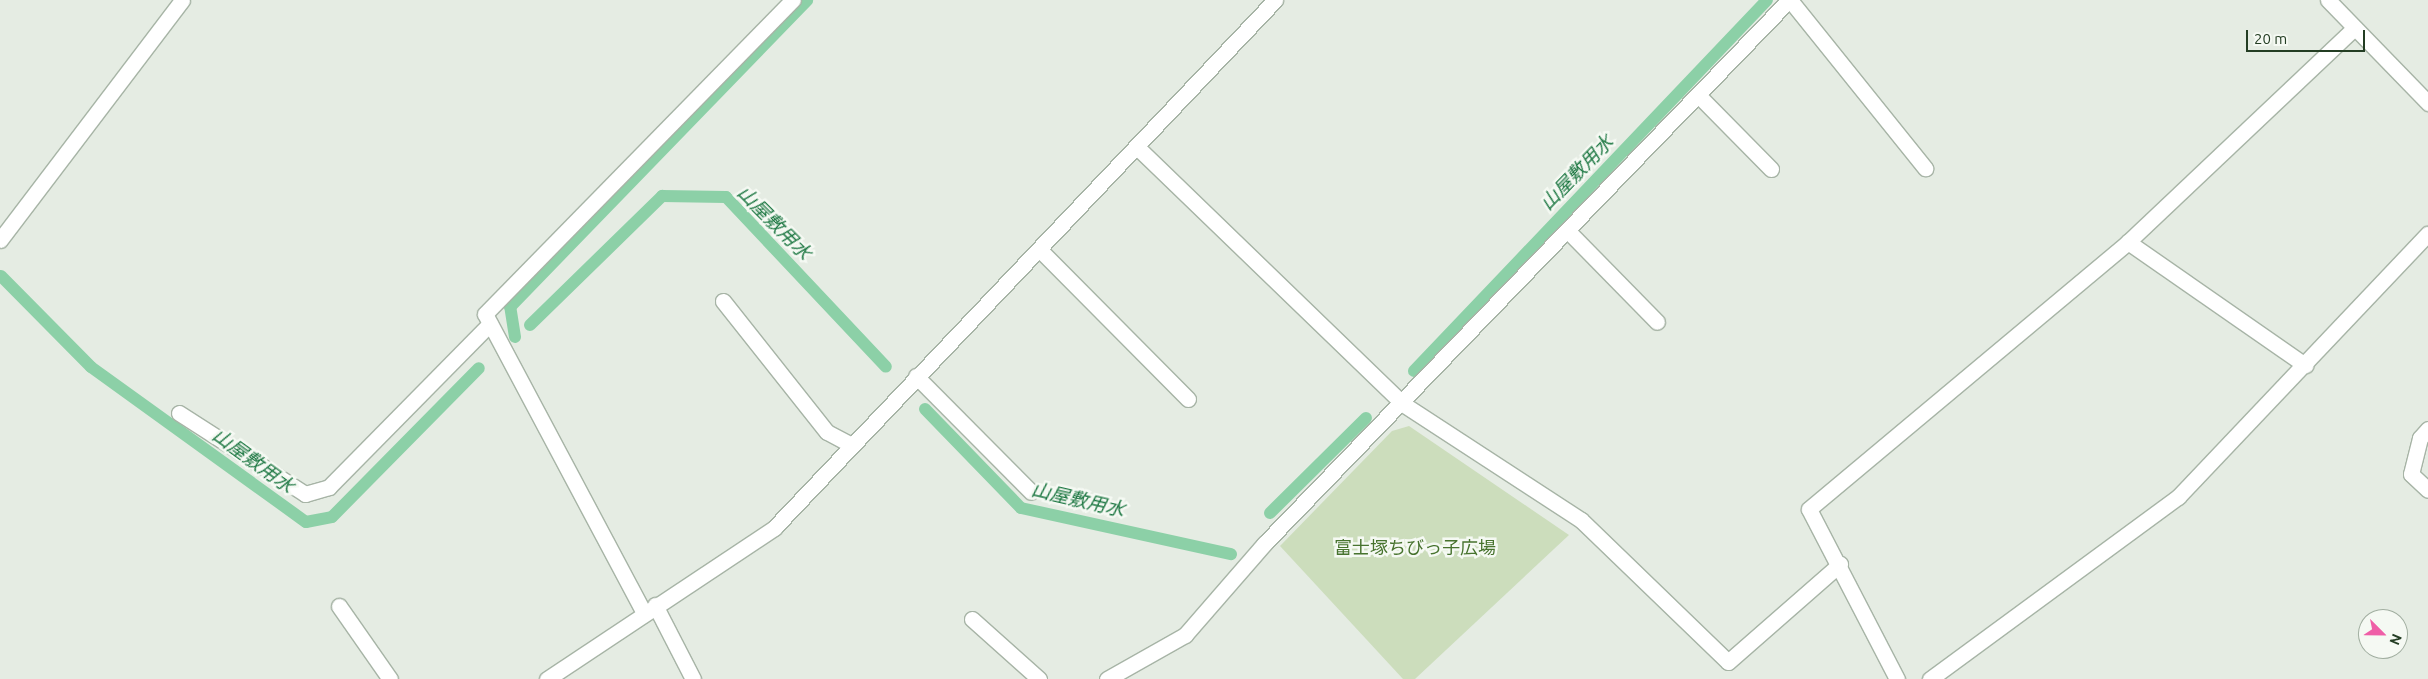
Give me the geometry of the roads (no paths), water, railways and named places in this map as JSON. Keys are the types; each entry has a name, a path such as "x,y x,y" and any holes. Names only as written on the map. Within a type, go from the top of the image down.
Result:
{"street":[{"path":"0,240 182,0"},
{"path":"693,679 649,608 485,314 793,0"},
{"path":"547,679 649,608 774,528 916,376 1138,148 1275,0"},
{"path":"1107,679 1184,635 1264,544 1404,404 1789,0 1925,168"},
{"path":"2328,0 2353,29 2428,103"},
{"path":"1897,679 1840,564 1809,509 2128,242 2353,29"},
{"path":"1698,95 1771,169"},
{"path":"1138,148 1404,404 1581,520 1728,662 1840,564"},
{"path":"1568,231 1658,322"},
{"path":"1930,679 2178,497 2428,234"},
{"path":"2128,242 2305,365"},
{"path":"1040,250 1188,399"},
{"path":"722,301 827,432 851,445"},
{"path":"179,413 305,494 329,487 490,324"},
{"path":"916,376 1031,492"},
{"path":"2428,429 2420,438 2411,474 2428,490"},
{"path":"339,606 390,679"},
{"path":"972,619 1040,679"}],"waterway":[{"path":"515,337 510,307 807,0"},
{"name":"山屋敷用水","path":"1414,371 1767,0"},
{"name":"山屋敷用水","path":"530,325 662,196 726,197 886,367"},
{"name":"山屋敷用水","path":"1,276 91,367 306,522 332,517 479,368"},
{"name":"山屋敷用水","path":"925,409 1021,508 1231,554"},
{"name":"山屋敷用水","path":"1270,513 1366,418"}],"park label":[{"name":"富士塚ちびっ子広場","path":"1415,547"}]}
